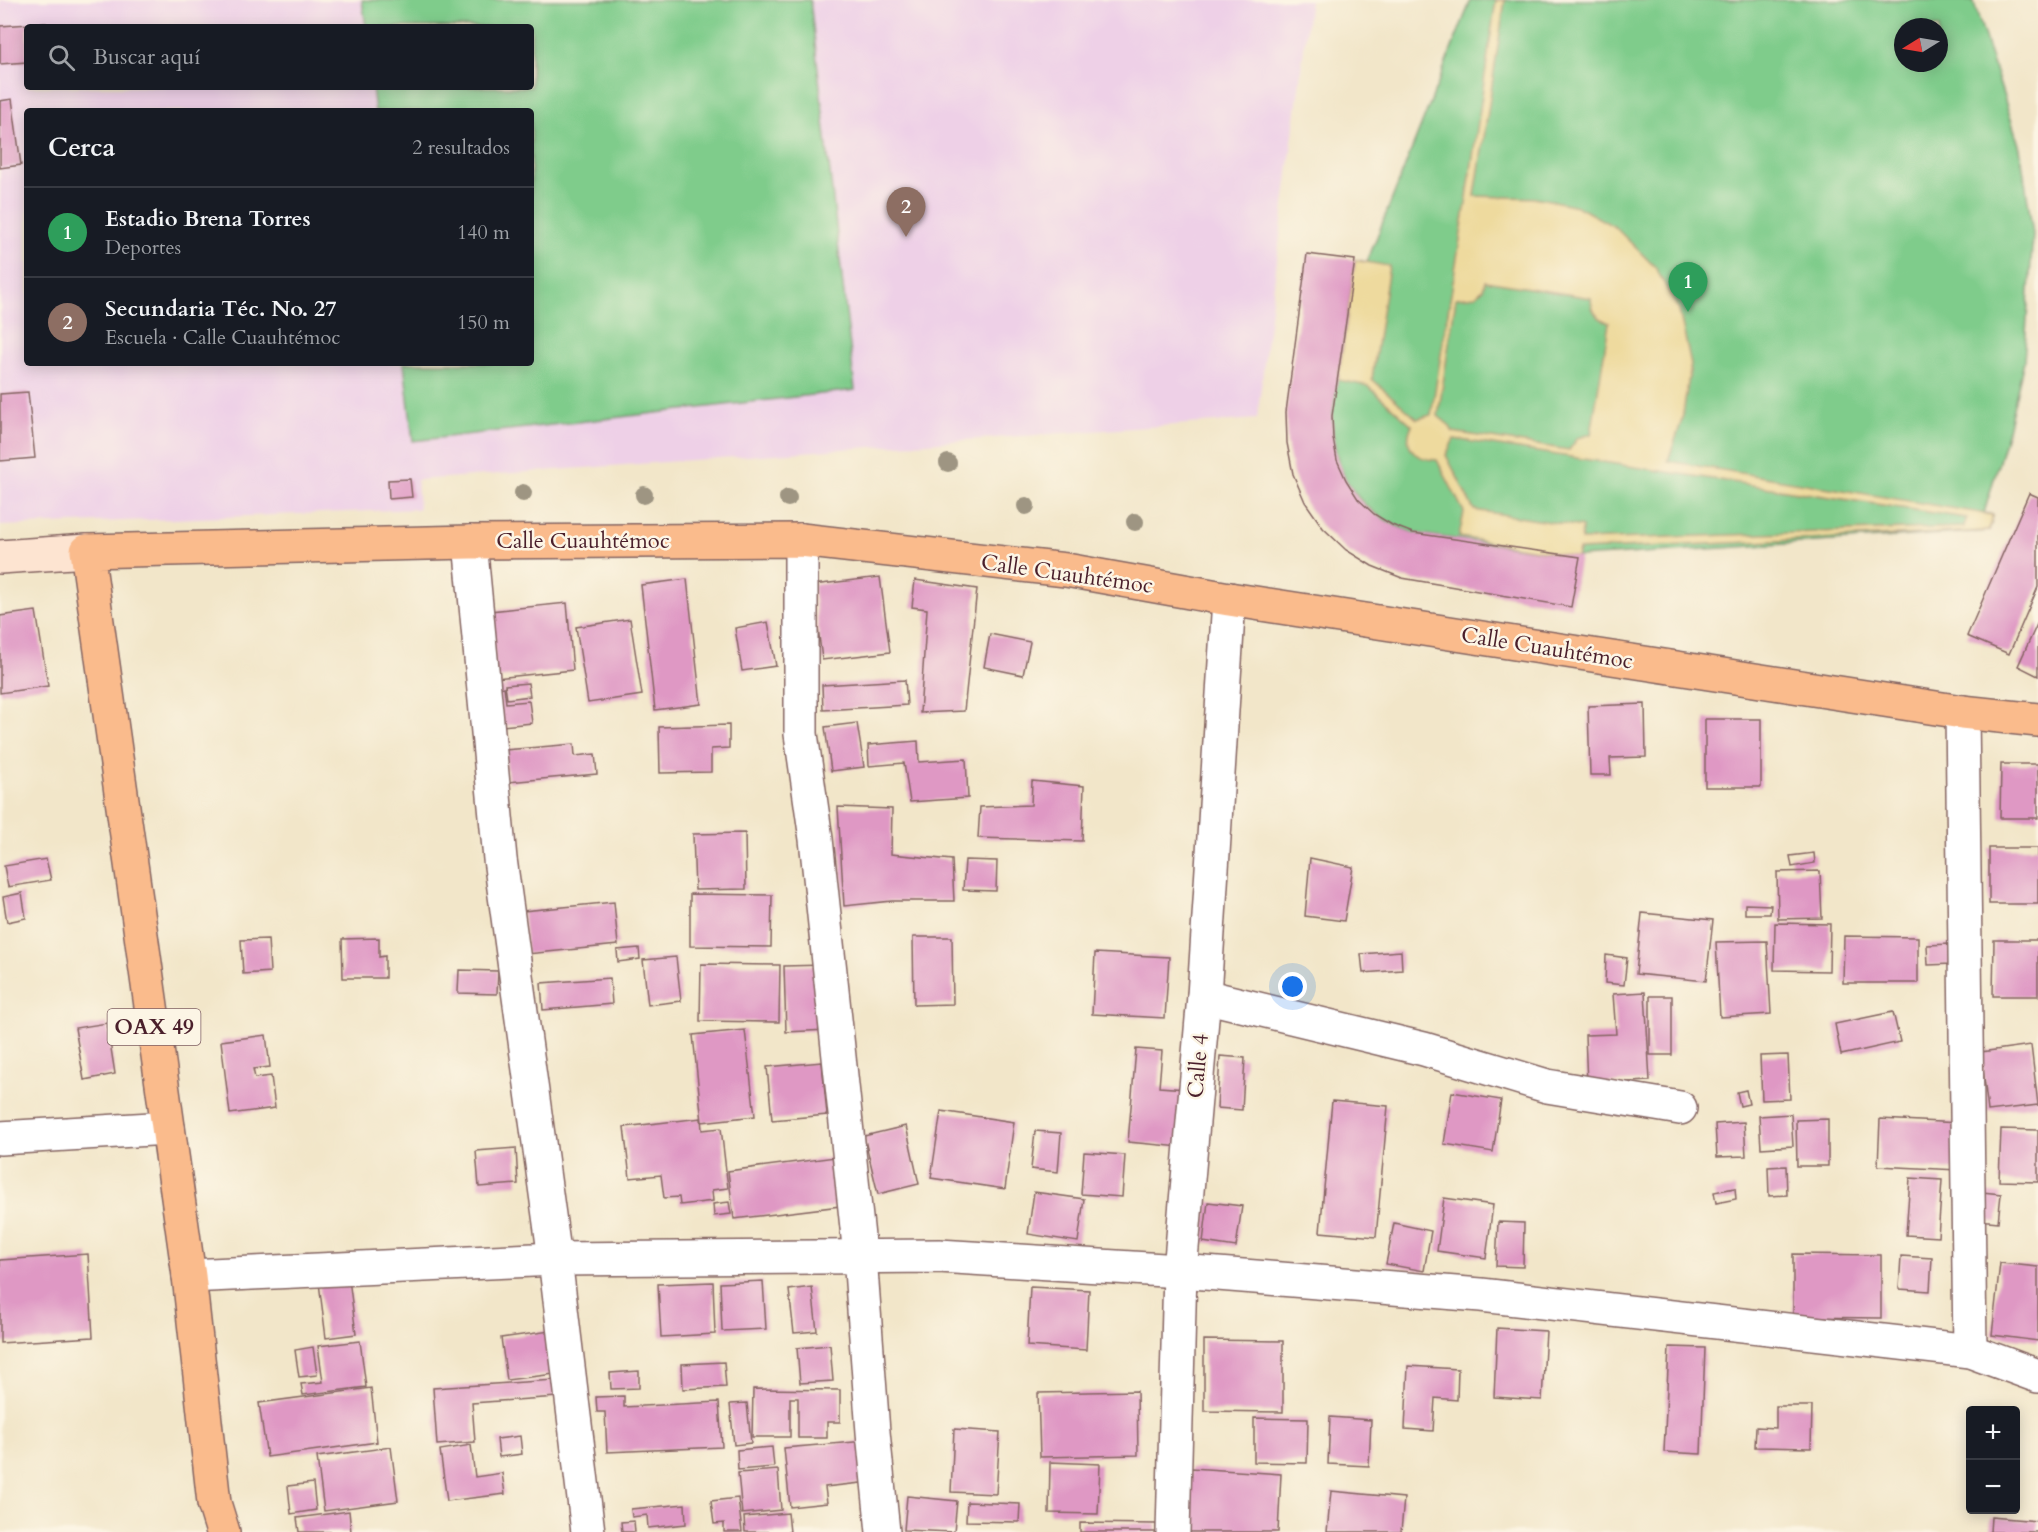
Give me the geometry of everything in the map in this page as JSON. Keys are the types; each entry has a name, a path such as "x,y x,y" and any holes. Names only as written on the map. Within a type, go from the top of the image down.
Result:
{"main road":[{"name":"Calle Cuauhtémoc","path":"87,551 470,542 801,540 1066,570 1229,599 1962,712 2038,720"},
{"name":"OAX 49","path":"87,551 189,1276 216,1522"}],"street":[{"path":"801,540 801,734 816,839 860,1257 883,1532"},
{"path":"470,542 500,859 555,1259 588,1532"},
{"path":"0,557 87,551"},
{"name":"Calle 4","path":"1173,1532 1180,1271 1204,996 1229,599"},
{"path":"1962,712 1970,1351"},
{"path":"1204,996 1424,1048 1547,1086 1680,1108"},
{"path":"0,1138 168,1128"},
{"path":"189,1276 555,1259 939,1256 1180,1271 1482,1295 1970,1351 2038,1376"}],"shaded area":[{"path":"0,0 1310,0 1257,419 417,480 419,509 0,526"}],"green space":[{"path":"362,0 810,0 855,390 413,441 404,366 534,366 534,108 375,108 372,90 534,90 534,24 366,24"},
{"path":"1471,0 1973,0 2020,148 2033,234 2024,361 2007,434 1984,513 1993,515 1989,531 1580,557 1413,533 1393,524 1363,503 1343,474 1337,457 1332,416 1355,260 1367,262"}],"sand":[{"path":"1496,0 1505,0 1475,196 1540,198 1577,206 1615,227 1655,267 1679,310 1691,364 1682,420 1668,461 1993,515 1989,531 1579,550 1577,557 1459,537 1464,512 1437,460 1422,457 1412,450 1409,433 1412,425 1368,386 1338,380 1355,260 1389,266 1372,379 1417,419 1431,415 1467,197","holes":["1485,281 1591,298 1592,307 1596,313 1609,323 1591,434 1578,438 1569,450 1453,432 1449,425 1438,416 1456,298 1476,296 1483,289","1454,439 1966,518 1967,518 1964,527 1581,540 1582,527 1474,510 1446,455"]}],"building":[{"path":"24,24 24,62 0,64 0,26"},
{"path":"12,99 21,165 0,168 0,101"},
{"path":"1307,254 1355,260 1332,416 1337,460 1358,499 1374,514 1392,525 1413,533 1580,557 1571,607 1402,578 1372,566 1346,550 1323,528 1305,502 1293,474 1287,443 1286,412"},
{"path":"28,392 35,458 0,461 0,394"},
{"path":"410,479 412,497 389,499 388,480"},
{"path":"2029,493 2038,497 2038,587 2009,654 1967,636"},
{"path":"880,577 890,652 822,660 813,585"},
{"path":"687,579 701,704 655,710 641,585"},
{"path":"915,580 977,589 964,711 920,713 927,609 912,607"},
{"path":"567,603 573,670 496,678 490,611"},
{"path":"36,611 48,686 0,693 0,616"},
{"path":"630,619 642,695 588,703 576,627"},
{"path":"768,622 776,666 742,671 735,628"},
{"path":"2038,622 2038,676 2018,666"},
{"path":"990,634 1030,642 1023,675 984,667"},
{"path":"905,680 907,705 823,710 822,685"},
{"path":"528,683 530,696 507,699 505,685"},
{"path":"504,687 506,703 529,701 532,723 502,726 497,688"},
{"path":"1645,704 1646,757 1610,758 1611,775 1590,775 1588,706"},
{"path":"1705,719 1761,719 1761,787 1705,787"},
{"path":"857,723 864,767 831,771 825,727"},
{"path":"729,725 729,748 711,749 711,772 660,773 659,727"},
{"path":"918,741 919,762 966,759 968,798 910,802 904,763 869,766 868,745"},
{"path":"574,744 575,756 595,754 597,774 508,782 505,750"},
{"path":"2001,764 2038,764 2038,818 2000,818"},
{"path":"1032,781 1084,786 1082,841 978,838 980,807 1031,805"},
{"path":"838,807 892,809 891,854 952,860 954,901 892,901 844,906"},
{"path":"745,833 746,889 695,890 693,834"},
{"path":"1989,848 2038,848 2038,904 1989,904"},
{"path":"1814,853 1815,863 1792,867 1790,856"},
{"path":"1310,858 1353,867 1344,921 1305,916"},
{"path":"46,859 51,880 8,887 4,866"},
{"path":"965,860 997,861 996,891 963,890"},
{"path":"1820,871 1822,918 1778,919 1777,872"},
{"path":"22,893 26,918 7,922 3,897"},
{"path":"690,894 772,895 771,947 690,946"},
{"path":"614,902 618,945 527,954 523,911"},
{"path":"1745,904 1771,905 1770,914 1745,914"},
{"path":"1642,913 1713,920 1706,981 1636,974"},
{"path":"1775,923 1830,924 1829,971 1774,970"},
{"path":"1844,936 1918,937 1918,983 1843,983"},
{"path":"913,937 952,937 953,1004 914,1005"},
{"path":"379,938 379,957 385,956 385,978 343,978 342,939"},
{"path":"268,939 270,972 243,974 241,940"},
{"path":"1994,940 2038,940 2038,996 1993,996"},
{"path":"1767,941 1771,1014 1720,1017 1716,942"},
{"path":"1951,944 1952,964 1928,965 1927,945"},
{"path":"639,948 640,959 618,962 617,950"},
{"path":"1401,951 1402,970 1363,973 1361,954"},
{"path":"1095,953 1169,957 1165,1018 1092,1014"},
{"path":"1606,955 1627,958 1624,985 1605,983"},
{"path":"676,957 681,1001 648,1005 643,960"},
{"path":"701,964 780,965 779,1022 700,1021"},
{"path":"825,965 828,1030 786,1032 784,966"},
{"path":"459,970 498,971 497,994 458,993"},
{"path":"610,978 612,1004 543,1010 541,983"},
{"path":"1645,992 1650,1081 1587,1084 1585,1035 1616,1034 1613,994"},
{"path":"1650,996 1672,996 1672,1055 1650,1055"},
{"path":"1893,1012 1900,1042 1841,1055 1835,1024"},
{"path":"107,1023 115,1074 84,1080 75,1028"},
{"path":"745,1030 755,1116 702,1122 693,1035"},
{"path":"266,1035 270,1067 253,1069 255,1078 271,1076 275,1108 230,1114 221,1041"},
{"path":"2031,1045 2038,1105 1988,1111 1981,1052"},
{"path":"1136,1049 1162,1051 1159,1087 1186,1089 1181,1147 1128,1142"},
{"path":"1788,1055 1790,1099 1762,1100 1760,1056"},
{"path":"1220,1056 1245,1058 1242,1110 1217,1108"},
{"path":"822,1062 827,1115 772,1120 767,1067"},
{"path":"1746,1090 1749,1104 1740,1106 1737,1092"},
{"path":"1452,1092 1501,1100 1493,1152 1444,1144"},
{"path":"1332,1101 1388,1106 1376,1237 1320,1232"},
{"path":"941,1111 1014,1122 1005,1189 931,1178"},
{"path":"1791,1114 1793,1146 1761,1148 1759,1116"},
{"path":"701,1118 702,1130 721,1128 728,1188 712,1190 713,1201 680,1205 679,1197 664,1198 661,1175 630,1178 624,1127"},
{"path":"1828,1119 1828,1166 1797,1166 1796,1120"},
{"path":"1880,1119 1960,1123 1958,1170 1878,1166"},
{"path":"1744,1122 1746,1156 1717,1157 1715,1124"},
{"path":"906,1126 919,1184 878,1194 864,1136"},
{"path":"2001,1129 2038,1130 2038,1182 1999,1181"},
{"path":"1035,1131 1061,1133 1058,1172 1031,1169"},
{"path":"516,1148 518,1184 479,1187 476,1151"},
{"path":"1084,1152 1125,1155 1122,1197 1081,1194"},
{"path":"835,1157 840,1206 734,1219 728,1171"},
{"path":"1786,1166 1787,1195 1769,1196 1768,1167"},
{"path":"1910,1178 1942,1180 1938,1237 1906,1235"},
{"path":"1735,1188 1736,1199 1716,1203 1714,1192"},
{"path":"1034,1192 1084,1199 1078,1242 1028,1234"},
{"path":"1982,1192 2001,1194 1998,1222 1979,1220"},
{"path":"1444,1198 1493,1205 1486,1258 1437,1251"},
{"path":"729,1202 731,1214 714,1216 713,1204"},
{"path":"1208,1202 1242,1206 1236,1247 1203,1242"},
{"path":"1498,1222 1524,1223 1523,1267 1496,1266"},
{"path":"1394,1223 1431,1231 1424,1271 1386,1264"},
{"path":"88,1254 93,1337 0,1343 0,1260"},
{"path":"1793,1254 1881,1255 1881,1318 1793,1317"},
{"path":"1901,1256 1932,1258 1930,1291 1899,1289"},
{"path":"2000,1263 2038,1267 2038,1341 1992,1335"},
{"path":"349,1279 356,1334 326,1338 319,1283"},
{"path":"763,1281 766,1329 722,1331 720,1283"},
{"path":"713,1282 715,1334 661,1337 658,1284"},
{"path":"812,1287 817,1331 794,1333 789,1290"},
{"path":"1030,1287 1089,1290 1086,1350 1027,1346"},
{"path":"1497,1328 1546,1331 1542,1400 1494,1397"},
{"path":"557,1330 562,1373 507,1380 501,1338"},
{"path":"1204,1340 1283,1341 1283,1412 1204,1411"},
{"path":"360,1341 366,1387 303,1395 301,1384 323,1382 318,1346"},
{"path":"830,1345 833,1381 800,1383 797,1348"},
{"path":"313,1347 317,1375 299,1377 295,1350"},
{"path":"1669,1347 1705,1348 1701,1454 1664,1452"},
{"path":"724,1362 726,1387 683,1389 682,1364"},
{"path":"1408,1366 1458,1369 1457,1400 1435,1398 1433,1431 1405,1429"},
{"path":"639,1371 639,1388 611,1389 610,1373"},
{"path":"555,1380 557,1397 472,1403 475,1442 437,1445 433,1388"},
{"path":"371,1388 377,1442 267,1457 259,1403"},
{"path":"753,1389 840,1390 840,1422 827,1422 827,1438 798,1438 798,1398 790,1398 790,1437 752,1437"},
{"path":"1137,1391 1138,1455 1040,1457 1038,1393"},
{"path":"624,1396 624,1407 719,1402 722,1447 607,1452 605,1412 597,1412 596,1397"},
{"path":"747,1403 751,1443 734,1445 730,1404"},
{"path":"1776,1406 1812,1406 1811,1448 1755,1447 1756,1427 1776,1428"},
{"path":"1330,1417 1371,1420 1369,1466 1328,1464"},
{"path":"1254,1418 1308,1419 1307,1463 1254,1462"},
{"path":"954,1429 1000,1432 996,1494 951,1492"},
{"path":"520,1436 522,1454 499,1457 497,1439"},
{"path":"866,1441 870,1482 825,1487 827,1503 790,1507 784,1448"},
{"path":"471,1445 475,1477 502,1473 505,1494 447,1501 440,1450"},
{"path":"391,1447 398,1501 324,1511 317,1457"},
{"path":"772,1447 774,1467 738,1470 737,1450"},
{"path":"1050,1462 1100,1464 1098,1514 1049,1513"},
{"path":"1191,1468 1281,1474 1278,1532 1187,1532"},
{"path":"778,1470 781,1510 742,1514 738,1473"},
{"path":"313,1483 316,1510 291,1514 288,1486"},
{"path":"1331,1491 1404,1498 1401,1532 1327,1532"},
{"path":"907,1496 957,1501 954,1532 904,1530"},
{"path":"738,1498 742,1532 724,1532 724,1523 714,1524 711,1501"},
{"path":"967,1502 1020,1504 1019,1522 966,1521"},
{"path":"685,1504 686,1524 648,1528 647,1515 632,1517 631,1509"},
{"path":"349,1511 351,1532 299,1532 297,1518"},
{"path":"788,1513 790,1532 745,1532 744,1517"},
{"path":"1991,1517 2038,1521 2038,1532 1990,1532"},
{"path":"634,1521 635,1532 622,1532 621,1522"},
{"path":"1080,1523 1156,1524 1156,1532 1080,1532"}],"place":[{"name":"Secundaria Téc. No. 27","path":"906,237"},
{"name":"Estadio Brena Torres","path":"1688,312"}]}
